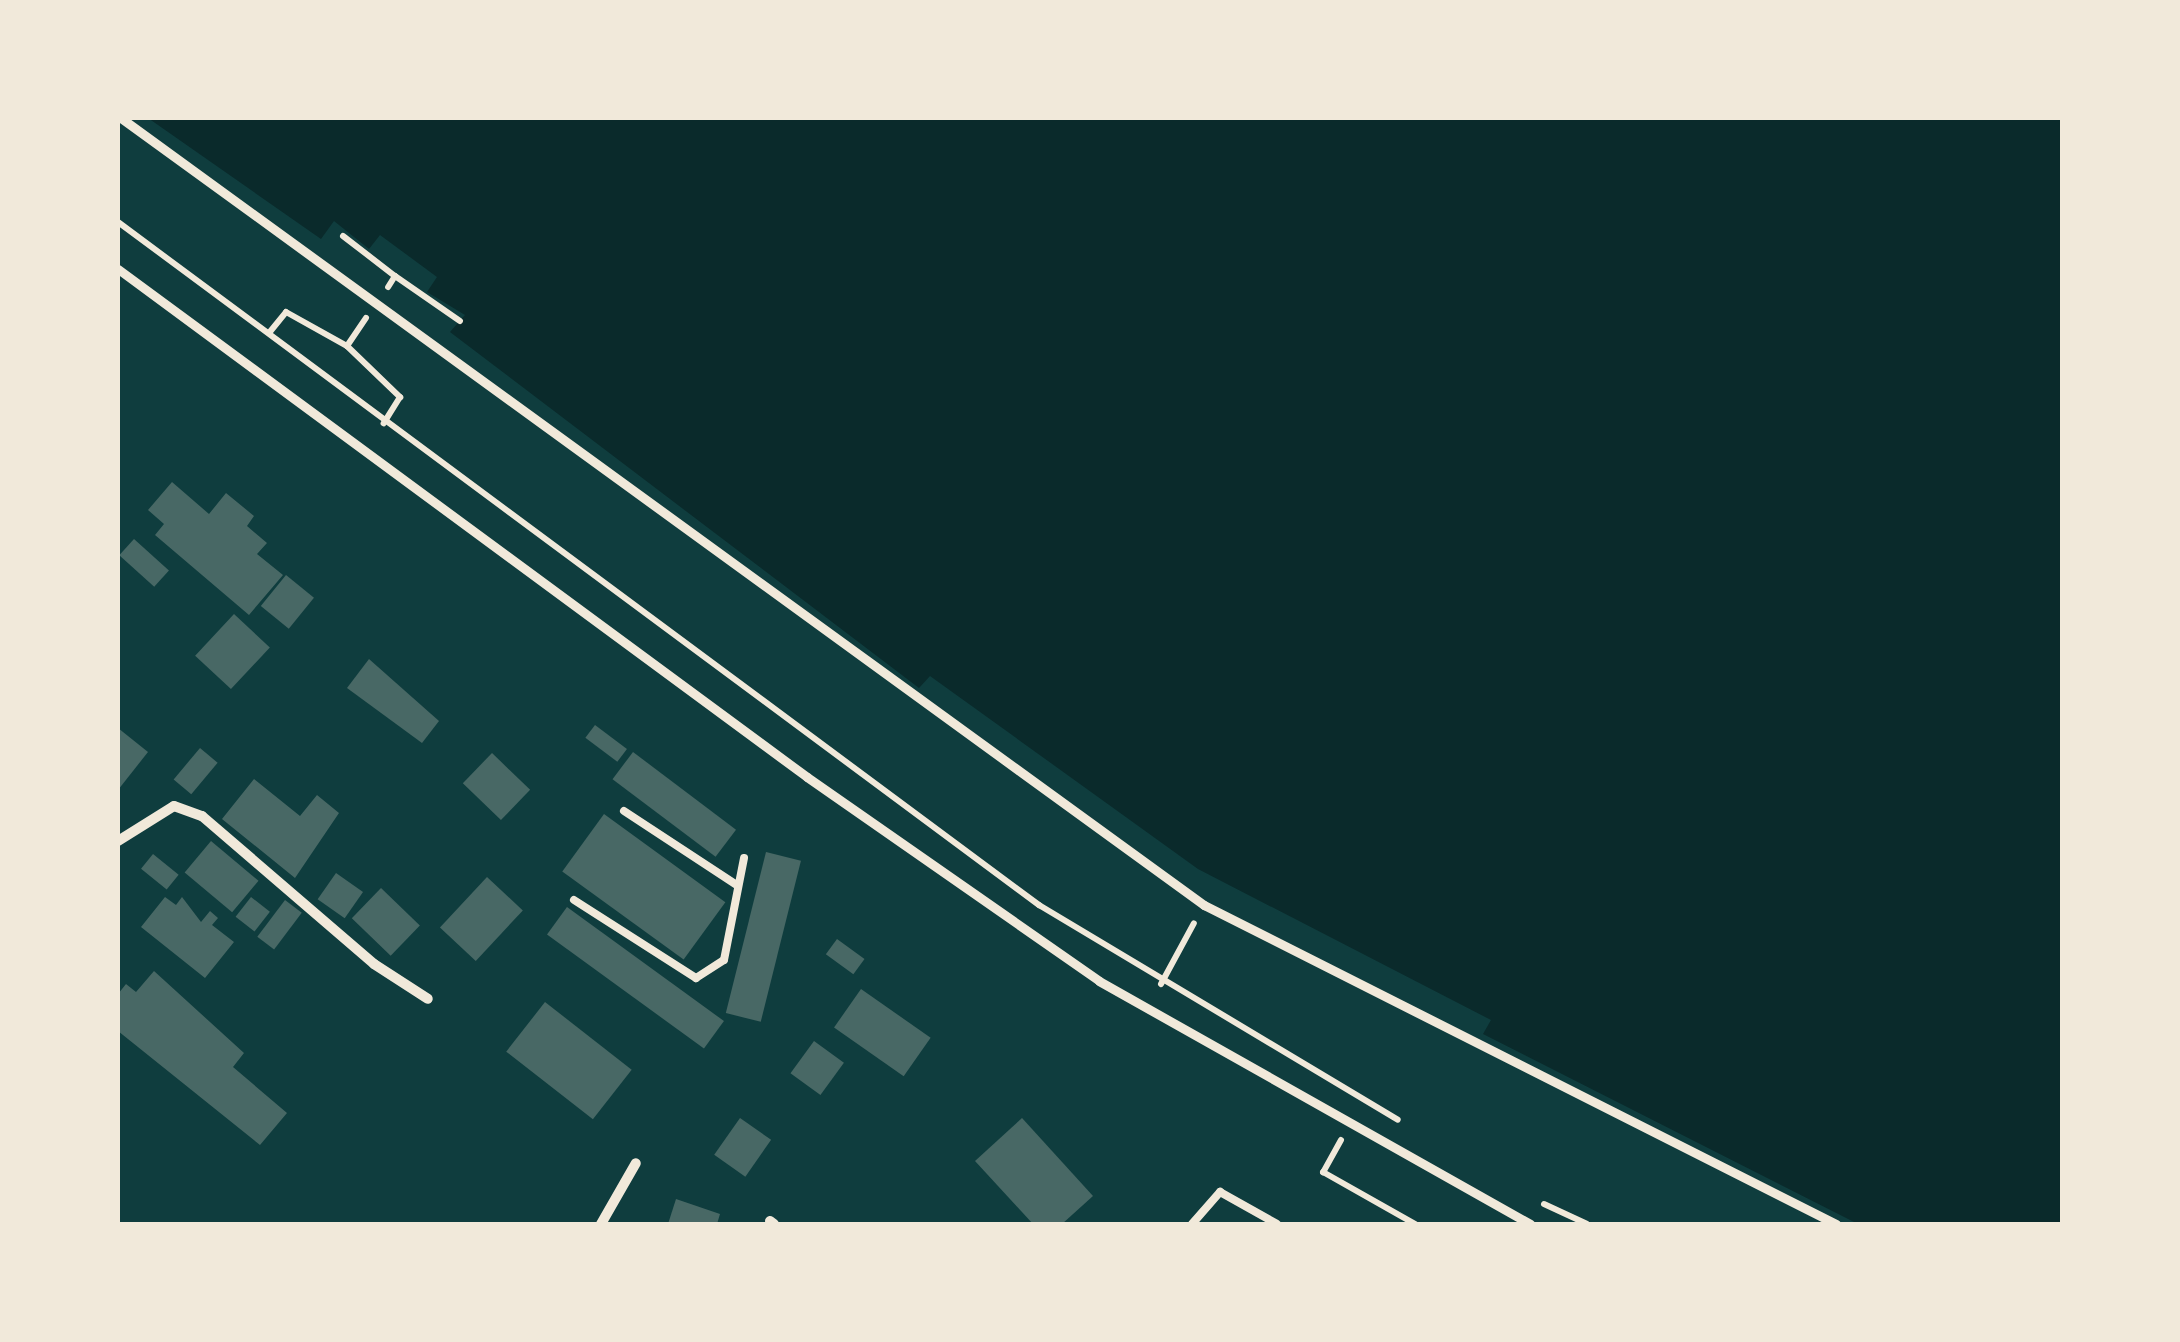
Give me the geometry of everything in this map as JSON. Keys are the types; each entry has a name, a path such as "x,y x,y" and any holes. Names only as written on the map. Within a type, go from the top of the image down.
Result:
{"street":[{"path":"121,118 1204,905 1836,1224"},
{"path":"118,269 807,777 1099,982 1349,1126 1530,1224"},
{"path":"118,842 174,806 202,816 374,964 428,999"},
{"path":"602,1224 636,1163"}],"lane":[{"path":"624,811 738,886"},
{"path":"574,900 696,978 724,960 744,858"},
{"path":"1192,1224 1220,1192 1277,1224"}],"path":[{"path":"118,222 1039,906 1162,984 1401,1122"},
{"path":"343,236 370,258"},
{"path":"395,276 460,320"},
{"path":"269,333 286,312 347,346 400,397 384,422"},
{"path":"1162,984 1204,905"},
{"path":"1349,1126 1323,1172 1415,1224"},
{"path":"1538,1201 1588,1224"}],"water":[{"path":"148,118 2062,118 2062,1224 1858,1224 1483,1034 1491,1020 1198,869 930,676 919,688 450,332 465,315 427,292 437,277 380,235 369,249 334,221 321,239"}],"building":[{"path":"172,482 209,514 226,493 254,516 247,526 267,543 257,554 283,575 249,615 155,535 164,524 148,510"},
{"path":"134,539 169,570 154,587 119,555"},
{"path":"286,575 314,598 289,629 261,606"},
{"path":"234,614 270,647 231,689 195,656"},
{"path":"369,659 439,721 422,743 347,688"},
{"path":"595,725 627,749 617,762 585,738"},
{"path":"118,728 148,752 118,790"},
{"path":"200,748 218,763 191,794 174,779"},
{"path":"633,752 736,830 716,857 613,779"},
{"path":"492,753 530,790 501,820 463,783"},
{"path":"254,779 300,816 317,795 339,813 295,878 222,819"},
{"path":"604,814 725,902 684,960 562,871"},
{"path":"211,841 258,881 232,912 185,872"},
{"path":"766,852 801,861 761,1022 726,1013"},
{"path":"153,854 179,875 167,890 141,869"},
{"path":"336,873 363,892 345,918 318,899"},
{"path":"487,877 523,910 476,961 440,927"},
{"path":"381,888 420,926 391,956 352,918"},
{"path":"165,897 176,905 182,897 201,922 210,911 218,918 212,925 234,942 205,978 141,927"},
{"path":"251,897 270,912 255,931 236,917"},
{"path":"285,900 302,913 274,949 257,937"},
{"path":"567,907 724,1021 704,1049 547,935"},
{"path":"837,939 865,959 853,974 826,954"},
{"path":"154,971 244,1053 233,1067 287,1113 260,1145 118,1031 118,994 126,984 136,992"},
{"path":"861,989 931,1038 904,1076 834,1028"},
{"path":"545,1002 632,1070 593,1119 506,1052"},
{"path":"814,1041 844,1063 820,1095 790,1073"},
{"path":"740,1118 771,1140 745,1177 714,1155"},
{"path":"1022,1118 1093,1196 1062,1224 1033,1224 975,1161"},
{"path":"676,1199 720,1214 717,1224 668,1224"}]}
